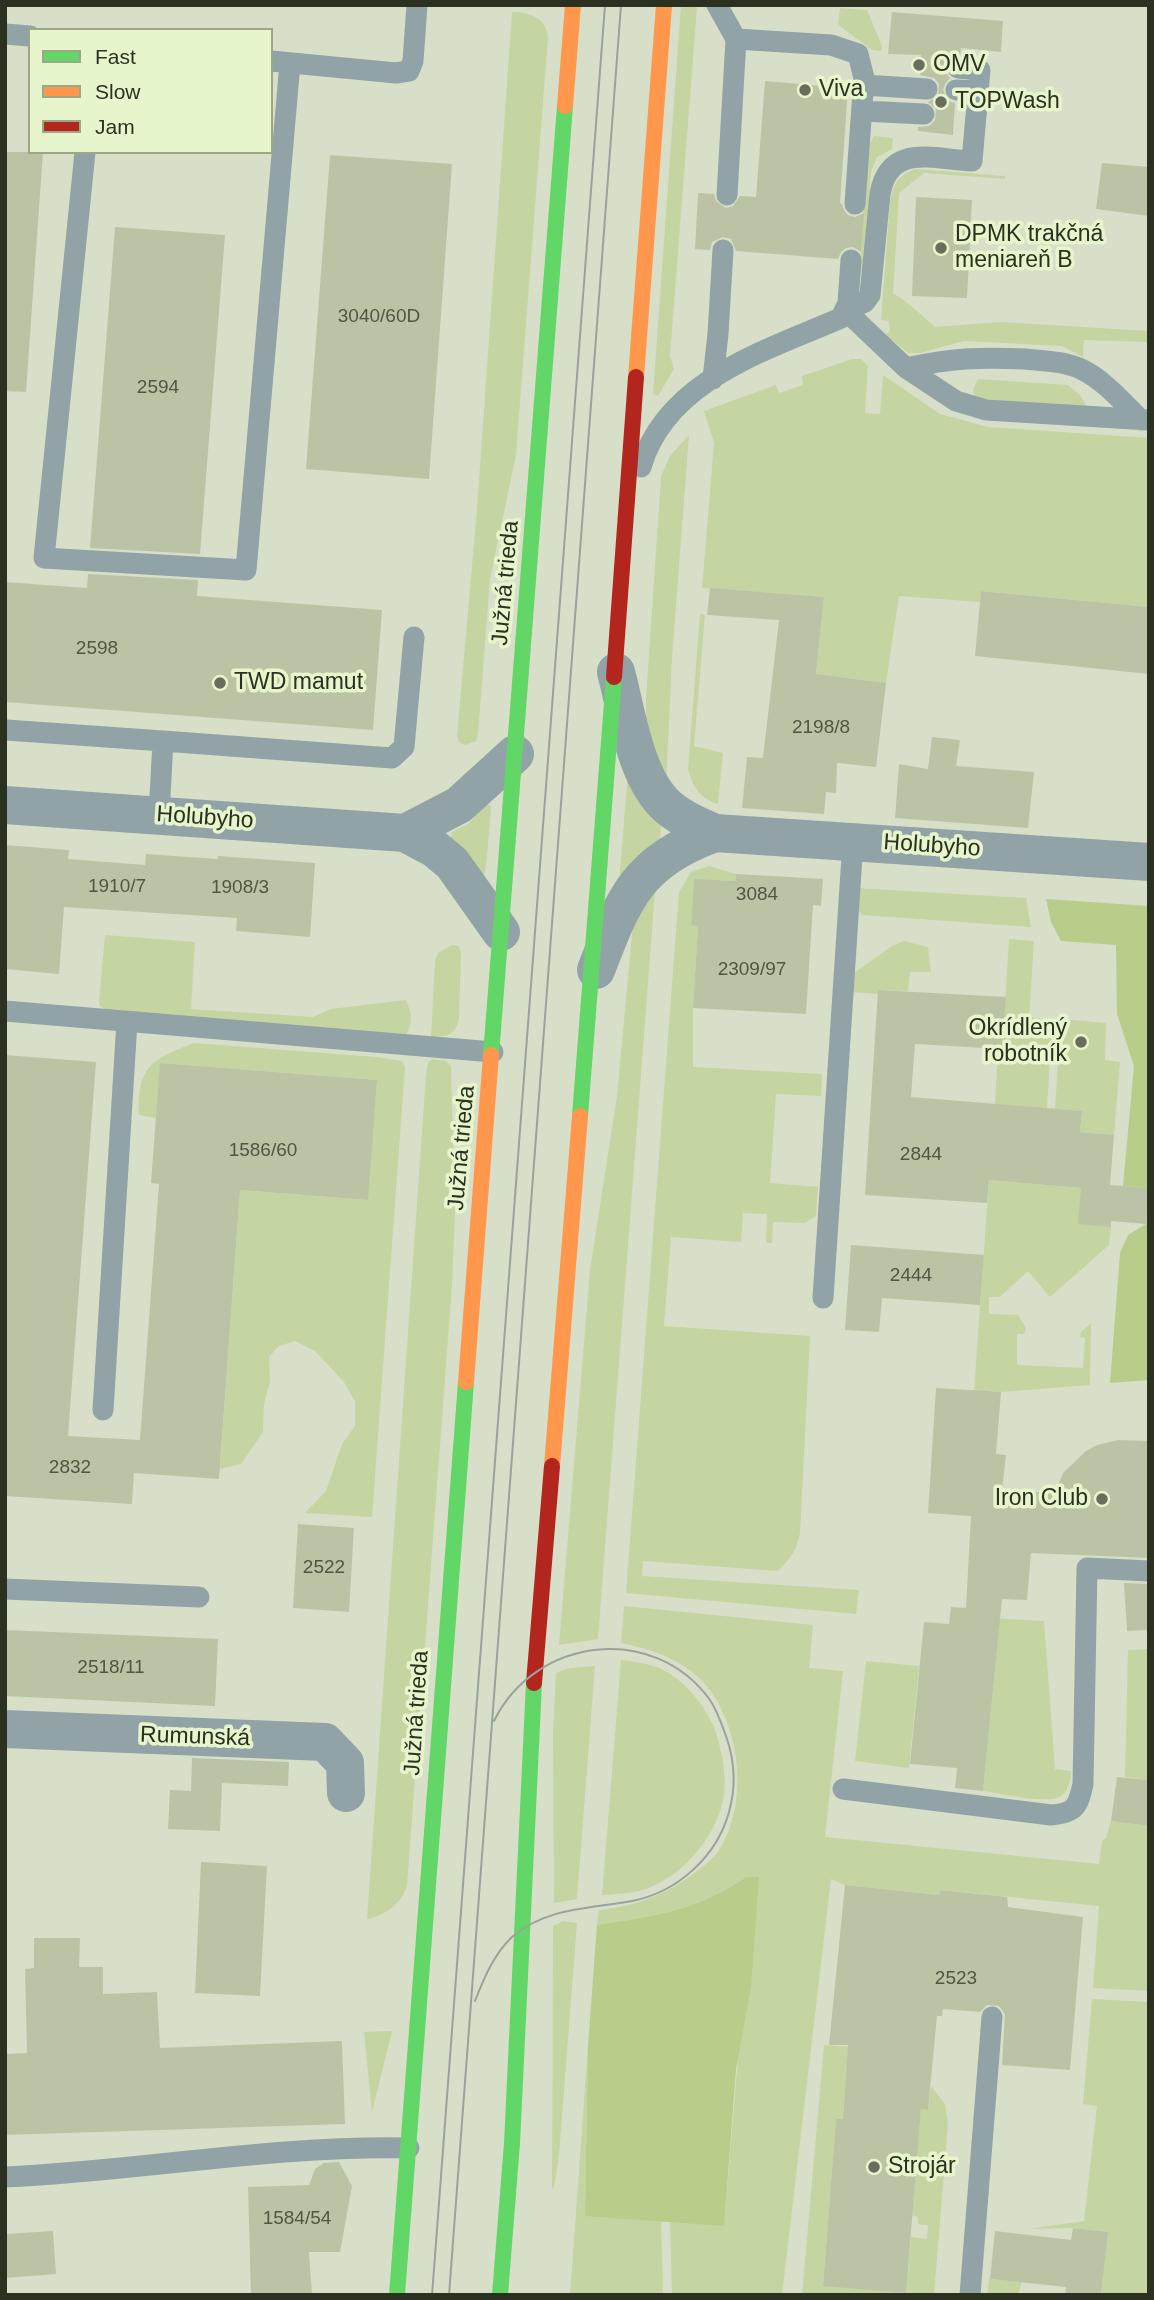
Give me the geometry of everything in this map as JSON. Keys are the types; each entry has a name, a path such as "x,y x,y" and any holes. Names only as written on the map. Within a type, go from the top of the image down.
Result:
{"street":[{"name":"Južná trieda","path":"397,2295 438,1734 573,5"},
{"path":"501,2293 513,2129 535,1672 664,5"},
{"path":"614,664 640,761 654,790 675,812 715,833"},
{"path":"405,833 459,804 516,754"},
{"name":"Holubyho","path":"5,805 405,833"},
{"path":"405,833 435,849 452,863 501,932"},
{"path":"590,985 623,903 641,877 682,846 715,833"},
{"name":"Holubyho","path":"715,833 1149,862"},
{"name":"Rumunská","path":"5,1729 325,1742 345,1763 346,1793"}],"lane":[{"path":"86,154 44,558 246,570 280,62 396,73 409,71 413,61 417,5"},
{"path":"717,5 736,39 727,195"},
{"path":"5,34 28,36"},
{"path":"736,39 831,45 881,62"},
{"path":"855,204 864,85 864,72 858,54"},
{"path":"625,523 645,454 662,423 687,397 757,354 841,318 846,311 865,302 870,295 882,179 888,168 899,160 909,158 972,161 965,117 978,92 980,70 958,68"},
{"path":"864,85 927,89"},
{"path":"956,90 978,92"},
{"path":"862,111 925,114"},
{"path":"713,379 723,250"},
{"path":"846,311 851,260"},
{"path":"846,311 906,368 956,401 986,410 1145,420"},
{"path":"906,368 948,359 978,357 1048,361 1068,365 1093,376 1145,420"},
{"path":"6,730 392,758 404,747 414,637"},
{"path":"159,815 163,741"},
{"path":"824,1298 853,841"},
{"path":"5,1011 493,1052"},
{"path":"103,1410 127,1021"},
{"path":"843,1789 1051,1815 1066,1814 1079,1804 1083,1784 1087,1568 1149,1571"},
{"path":"5,1589 199,1597"},
{"path":"970,2295 992,2017"},
{"path":"5,2177 136,2167 248,2153 359,2147 409,2148"}],"green space":[{"path":"681,5 697,7 670,356 674,369 658,396 653,394"},
{"path":"840,8 867,10 882,46 881,51 872,50 838,24"},
{"path":"512,12 536,17 547,30 548,37 516,455 490,579 478,734 476,741 465,745 459,742 457,736 477,509"},
{"path":"874,136 893,138 892,149 877,157 871,172 865,272 860,273 866,150"},
{"path":"915,169 1005,176 1005,179 924,173 899,193 893,294 908,303 935,327 1000,322 1149,331 1149,342 1084,340 1083,357 1062,346 964,341 920,353 908,353 886,335 890,330 889,321 881,320 891,196 900,178"},
{"path":"852,359 861,359 868,366 865,413 880,414 883,375 940,414 988,427 1149,438 1149,607 982,591 980,602 899,596 886,683 839,677 814,697 824,597 702,588 714,443 704,411 776,385 779,393 803,385 802,376"},
{"path":"978,379 1068,385 1080,395 1086,405 976,399 973,390"},
{"path":"689,435 672,658 666,786 646,738 646,699 661,476 670,456"},
{"path":"700,614 705,615 694,746 723,753 718,804 706,799 698,791 688,769"},
{"path":"628,770 662,814 659,850 619,884"},
{"path":"487,804 491,806 491,810 483,877 450,845 452,832 468,824"},
{"path":"709,866 736,874 735,881 694,880 691,925 698,927 693,1008 693,1067 822,1074 821,1096 776,1094 770,1183 818,1187 816,1216 805,1223 773,1222 772,1243 766,1243 767,1214 743,1213 741,1242 671,1237 664,1326 810,1336 800,1533 792,1554 778,1571 643,1561 642,1576 859,1590 856,1614 626,1593 679,892 691,872"},
{"path":"656,878 598,1639 559,1645 590,1270 617,1096 633,924"},
{"path":"856,888 1026,898 1031,927 862,915 855,905"},
{"path":"1046,899 1149,906 1149,1188 1123,1186 1134,1066 1117,1014 1116,945 1061,941 1051,922"},
{"path":"105,935 195,942 191,1009 313,1017 331,1009 406,1000 410,1026 406,1036 106,1010 100,1006 99,1001"},
{"path":"1009,939 1034,941 1029,1017 1052,1020 1047,1109 995,1105 998,1049 1002,1049"},
{"path":"904,941 928,947 931,972 910,972 908,991 878,990 878,994 850,992 854,973 892,946"},
{"path":"452,945 459,946 461,953 459,1019 452,1032 431,1038 435,961 438,953"},
{"path":"1061,1019 1106,1023 1105,1060 1120,1062 1114,1135 1080,1132 1082,1111 1055,1109"},
{"path":"194,1043 376,1057 402,1061 405,1067 372,1517 305,1513 326,1491 342,1444 355,1426 355,1402 344,1382 315,1351 295,1341 279,1346 269,1357 270,1382 264,1404 263,1432 241,1464 220,1469 240,1190 367,1200 377,1080 161,1063 156,1118 139,1115 141,1085 150,1067 167,1054"},
{"path":"432,1059 446,1061 451,1066 455,1211 452,1285 407,1886 392,1908 367,1919 426,1074 428,1063"},
{"path":"989,1180 1081,1188 1111,1227 1109,1245 1050,1297 1028,1271 1000,1297 989,1297 989,1314 1018,1315 1026,1328 1024,1334 1017,1334 1017,1365 1083,1368 1085,1338 1080,1337 1081,1332 1091,1323 1090,1385 1001,1392 974,1391"},
{"path":"1149,1191 1149,1380 1110,1383 1120,1253 1128,1235 1146,1224"},
{"path":"624,1606 813,1625 809,1668 843,1671 825,1837 1099,1864 1102,1841 1106,1838 1111,1821 1149,1826 1149,1991 1093,1988 1099,1906 941,1890 939,1895 845,1885 831,1879 782,2295 672,2295 670,2222 724,2225 739,2047 746,1877 692,1905 656,1915 597,1925 599,1910 637,1903 660,1894 682,1882 712,1859 728,1832 735,1809 738,1783 730,1732 721,1708 708,1687 675,1661 649,1650 621,1643"},
{"path":"989,1618 1044,1621 1055,1769 1071,1771 1069,1785 1061,1796 1035,1799 983,1791 997,1648"},
{"path":"1149,1649 1149,1780 1125,1777 1128,1650"},
{"path":"621,1660 662,1669 675,1677 697,1699 713,1725 724,1767 725,1784 723,1801 712,1831 680,1869 653,1886 639,1891 602,1895"},
{"path":"866,1661 919,1666 909,1768 855,1761"},
{"path":"595,1666 577,1899 554,1903 553,1733 556,1673 570,1668"},
{"path":"746,1877 759,1877 751,1987 736,2069 724,2226 585,2216 588,2045 597,1925 656,1915 692,1905"},
{"path":"563,1921 577,1923 559,2155 552,2189 553,1926"},
{"path":"1092,1999 1149,2002 1149,2295 1101,2295 1107,2232 1073,2228 1029,2229 1084,2221 1097,2106 1083,2104"},
{"path":"392,2031 372,2112 364,2032"},
{"path":"824,2045 848,2047 843,2119 836,2119 823,2285 906,2293 911,2237 927,2239 928,2225 918,2224 918,2217 912,2215 921,2109 928,2109 931,2086 945,2104 948,2124 934,2295 802,2295"},
{"path":"588,2046 585,2215 661,2221 663,2295 570,2295"},
{"path":"989,2279 1022,2282 1018,2295 987,2295"}],"building":[{"path":"892,12 1003,21 1001,52 961,48 960,55 952,56 947,61 946,73 950,78 943,90 948,101 955,103 953,135 918,131 918,127 929,126 935,120 936,109 928,102 938,96 939,84 934,78 920,75 921,55 888,54"},
{"path":"765,81 848,88 840,203 848,215 855,217 864,213 861,252 853,247 846,248 838,259 736,251 731,239 723,237 712,242 710,250 695,249 698,193 714,194 716,201 726,208 733,206 740,196 756,197"},
{"path":"5,152 28,152 43,154 26,392 5,391"},
{"path":"330,155 452,164 429,479 306,469"},
{"path":"1102,163 1149,167 1149,216 1096,209"},
{"name":"DPMK trakčná meniareň B","path":"916,197 972,200 967,298 912,296"},
{"path":"115,227 225,235 200,554 90,548"},
{"path":"88,574 198,580 197,596 382,610 373,730 5,702 5,582 87,588"},
{"path":"710,588 824,597 816,674 886,683 876,767 837,763 836,793 826,792 824,814 742,808 747,757 763,758 779,620 707,615"},
{"path":"981,591 1149,607 1149,674 975,656"},
{"path":"932,737 960,740 956,766 1034,772 1028,828 895,818 899,764 928,769"},
{"path":"5,845 69,850 68,859 145,865 146,854 315,863 310,937 236,931 237,918 64,907 59,974 5,969"},
{"path":"736,874 823,879 821,906 813,905 806,1014 693,1008 698,927 691,925 694,879 735,881"},
{"path":"878,990 1006,997 1002,1049 915,1044 911,1097 1082,1111 1080,1132 1114,1135 1110,1185 1149,1188 1146,1224 1111,1221 1111,1227 1078,1224 1081,1188 989,1180 987,1203 865,1195"},
{"path":"5,1055 96,1062 68,1436 140,1440 159,1184 151,1183 160,1063 377,1080 368,1200 240,1190 219,1479 134,1473 132,1504 5,1496"},
{"path":"851,1245 984,1255 980,1305 882,1298 879,1332 845,1330"},
{"path":"936,1388 1001,1392 996,1454 1006,1455 1002,1490 1055,1493 1063,1473 1086,1451 1118,1440 1149,1441 1149,1558 1031,1553 1027,1600 1002,1599 983,1791 955,1788 957,1768 910,1764 924,1622 949,1624 951,1607 966,1608 971,1516 928,1513"},
{"path":"298,1524 354,1528 349,1612 293,1608"},
{"path":"1124,1583 1149,1584 1149,1630 1127,1631"},
{"path":"5,1630 218,1639 215,1706 5,1696"},
{"path":"192,1758 289,1762 288,1786 222,1783 220,1831 168,1829 170,1790 191,1791"},
{"path":"1117,1777 1149,1780 1149,1826 1111,1821"},
{"path":"201,1862 267,1866 260,1996 195,1993"},
{"path":"845,1885 939,1895 941,1890 1007,1897 1008,1907 1083,1917 1070,2070 1002,2065 1005,2014 999,2006 987,2005 980,2012 943,2009 942,2016 937,2016 928,2110 921,2109 906,2293 823,2286 836,2119 843,2119 848,2045 829,2045"},
{"path":"34,1938 80,1938 79,1967 103,1967 103,1994 157,1992 160,2048 342,2041 345,2124 5,2135 5,2054 27,2053 25,1969 34,1968"},
{"path":"339,2162 352,2186 340,2252 309,2252 312,2295 251,2295 248,2187 309,2185 315,2169 324,2163"},
{"path":"1073,2228 1108,2232 1101,2295 1065,2295 1066,2287 990,2279 995,2231 1071,2240"},
{"path":"53,2231 56,2274 5,2278 5,2234"}],"tram line":[{"path":"432,2295 605,5"},
{"path":"449,2295 621,5"},
{"path":"475,2001 500,1951 525,1927 569,1911 649,1896 665,1889 693,1870 705,1857 723,1828 734,1784 730,1748 710,1700 686,1675 658,1659 628,1650 596,1650 566,1657 537,1671 513,1693 494,1721"}],"traffic: fast":[{"path":"491,1055 565,106"},
{"path":"580,1116 614,677"},
{"path":"397,2295 466,1382"},
{"path":"500,2295 512,2143 534,1683"}],"traffic: slow":[{"path":"565,106 573,5"},
{"path":"636,377 664,5"},
{"path":"466,1382 491,1055"},
{"path":"552,1466 580,1116"}],"traffic: jam":[{"path":"614,677 636,377"},
{"path":"534,1683 552,1466"}],"place":[{"name":"OMV","path":"919,65"},
{"name":"Viva","path":"805,90"},
{"name":"TOPWash","path":"941,102"},
{"name":"DPMK trakčná meniareň B","path":"941,248"},
{"name":"TWD mamut","path":"220,683"},
{"name":"Okrídlený robotník","path":"1081,1042"},
{"name":"Iron Club","path":"1102,1499"},
{"name":"Strojár","path":"874,2167"}]}
